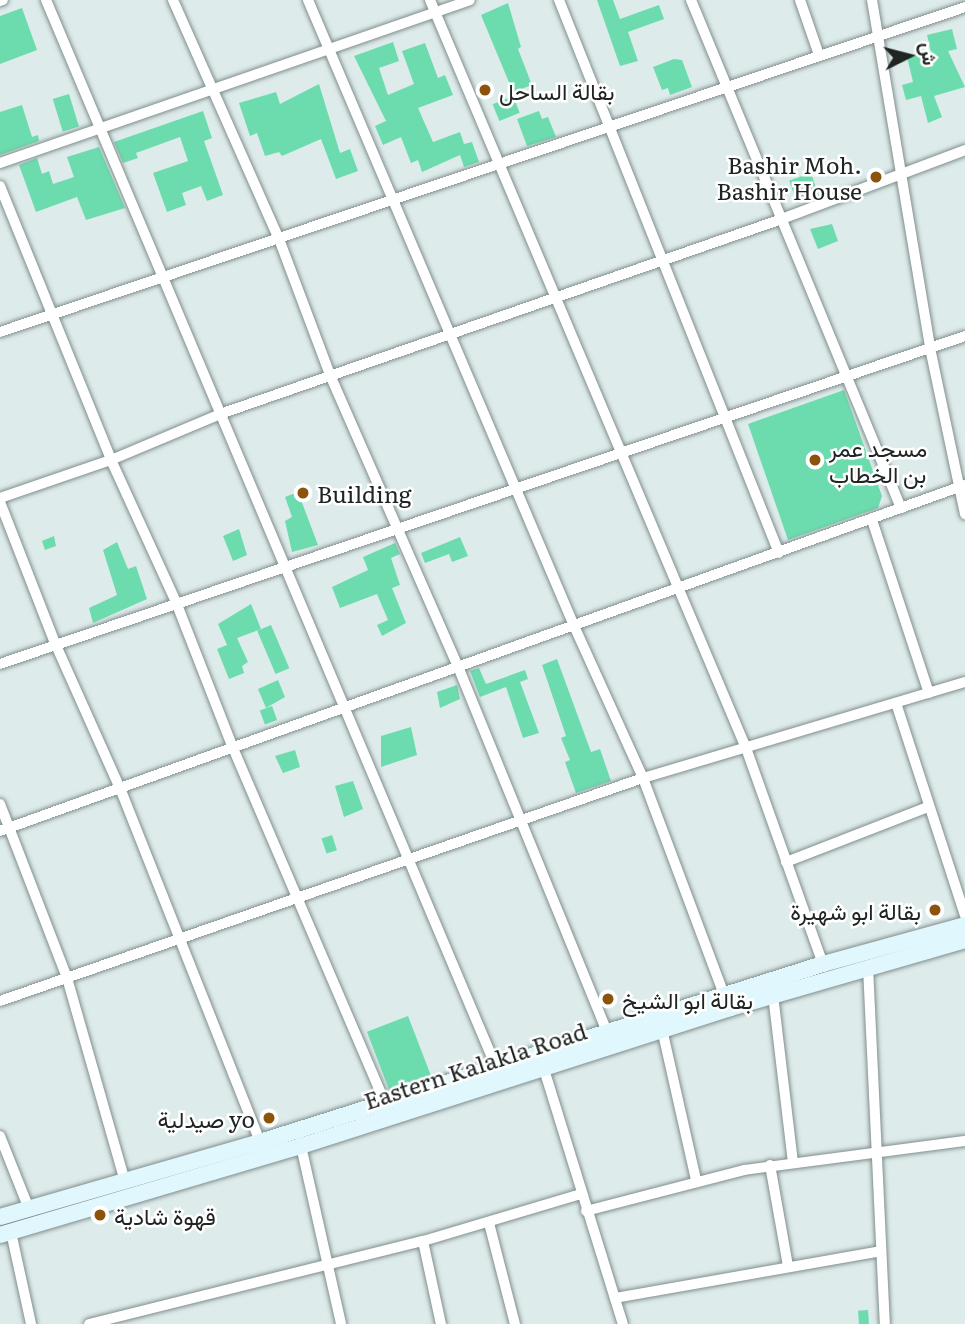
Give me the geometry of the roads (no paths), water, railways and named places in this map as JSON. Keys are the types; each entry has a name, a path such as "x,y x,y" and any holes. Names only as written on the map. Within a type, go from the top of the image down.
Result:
{"street":[{"path":"46,0 166,277 496,1067"},
{"path":"173,0 279,239 330,375 458,669 606,1030"},
{"path":"308,0 575,628 643,778 724,995"},
{"path":"430,0 502,162 554,299 746,748 823,964"},
{"path":"0,163 102,131 212,89 470,0"},
{"path":"559,0 606,126 779,553"},
{"path":"691,0 779,220 901,508"},
{"path":"800,0 819,55"},
{"path":"872,0 930,348 963,486 965,514"},
{"path":"0,332 724,85 965,7"},
{"path":"260,1142 121,789 55,643 0,500 111,460 223,413 779,220 900,172 965,150"},
{"path":"0,186 111,460 176,602 233,748 385,1102"},
{"path":"0,663 285,563 517,488 965,335"},
{"path":"5,829 575,628 678,587 963,486"},
{"path":"872,520 929,693"},
{"path":"0,1001 643,778 965,682"},
{"path":"896,703 965,915"},
{"path":"0,804 5,829 67,978 125,1182"},
{"path":"786,862 928,807"},
{"name":"Eastern Kalakla Road","path":"0,1217 260,1142 606,1030 823,964 965,925"},
{"name":"Eastern Kalakla Road","path":"6,1233 300,1146 543,1066 773,995 965,940"},
{"path":"868,967 875,1154 886,1324"},
{"path":"773,995 793,1162"},
{"path":"662,1029 695,1180"},
{"path":"543,1066 622,1324"},
{"path":"0,1136 29,1209"},
{"path":"586,1211 695,1180 770,1166 965,1141"},
{"path":"300,1146 341,1324"},
{"path":"770,1166 788,1266"},
{"path":"89,1324 423,1241 581,1194"},
{"path":"488,1223 515,1324"},
{"path":"6,1233 31,1324"},
{"path":"423,1241 441,1324"},
{"path":"615,1298 881,1251"}],"place":[{"name":"بقالة الساحل","path":"485,90"},
{"name":"Bashir Moh. Bashir House","path":"876,177"},
{"name":"مسجد عمر بن الخطاب","path":"815,460"},
{"name":"Building","path":"303,493"},
{"name":"بقالة ابو شهيرة","path":"935,910"},
{"name":"بقالة ابو الشيخ","path":"608,999"},
{"name":"صيدلية yo","path":"269,1118"},
{"name":"قهوة شادية","path":"100,1215"}]}
